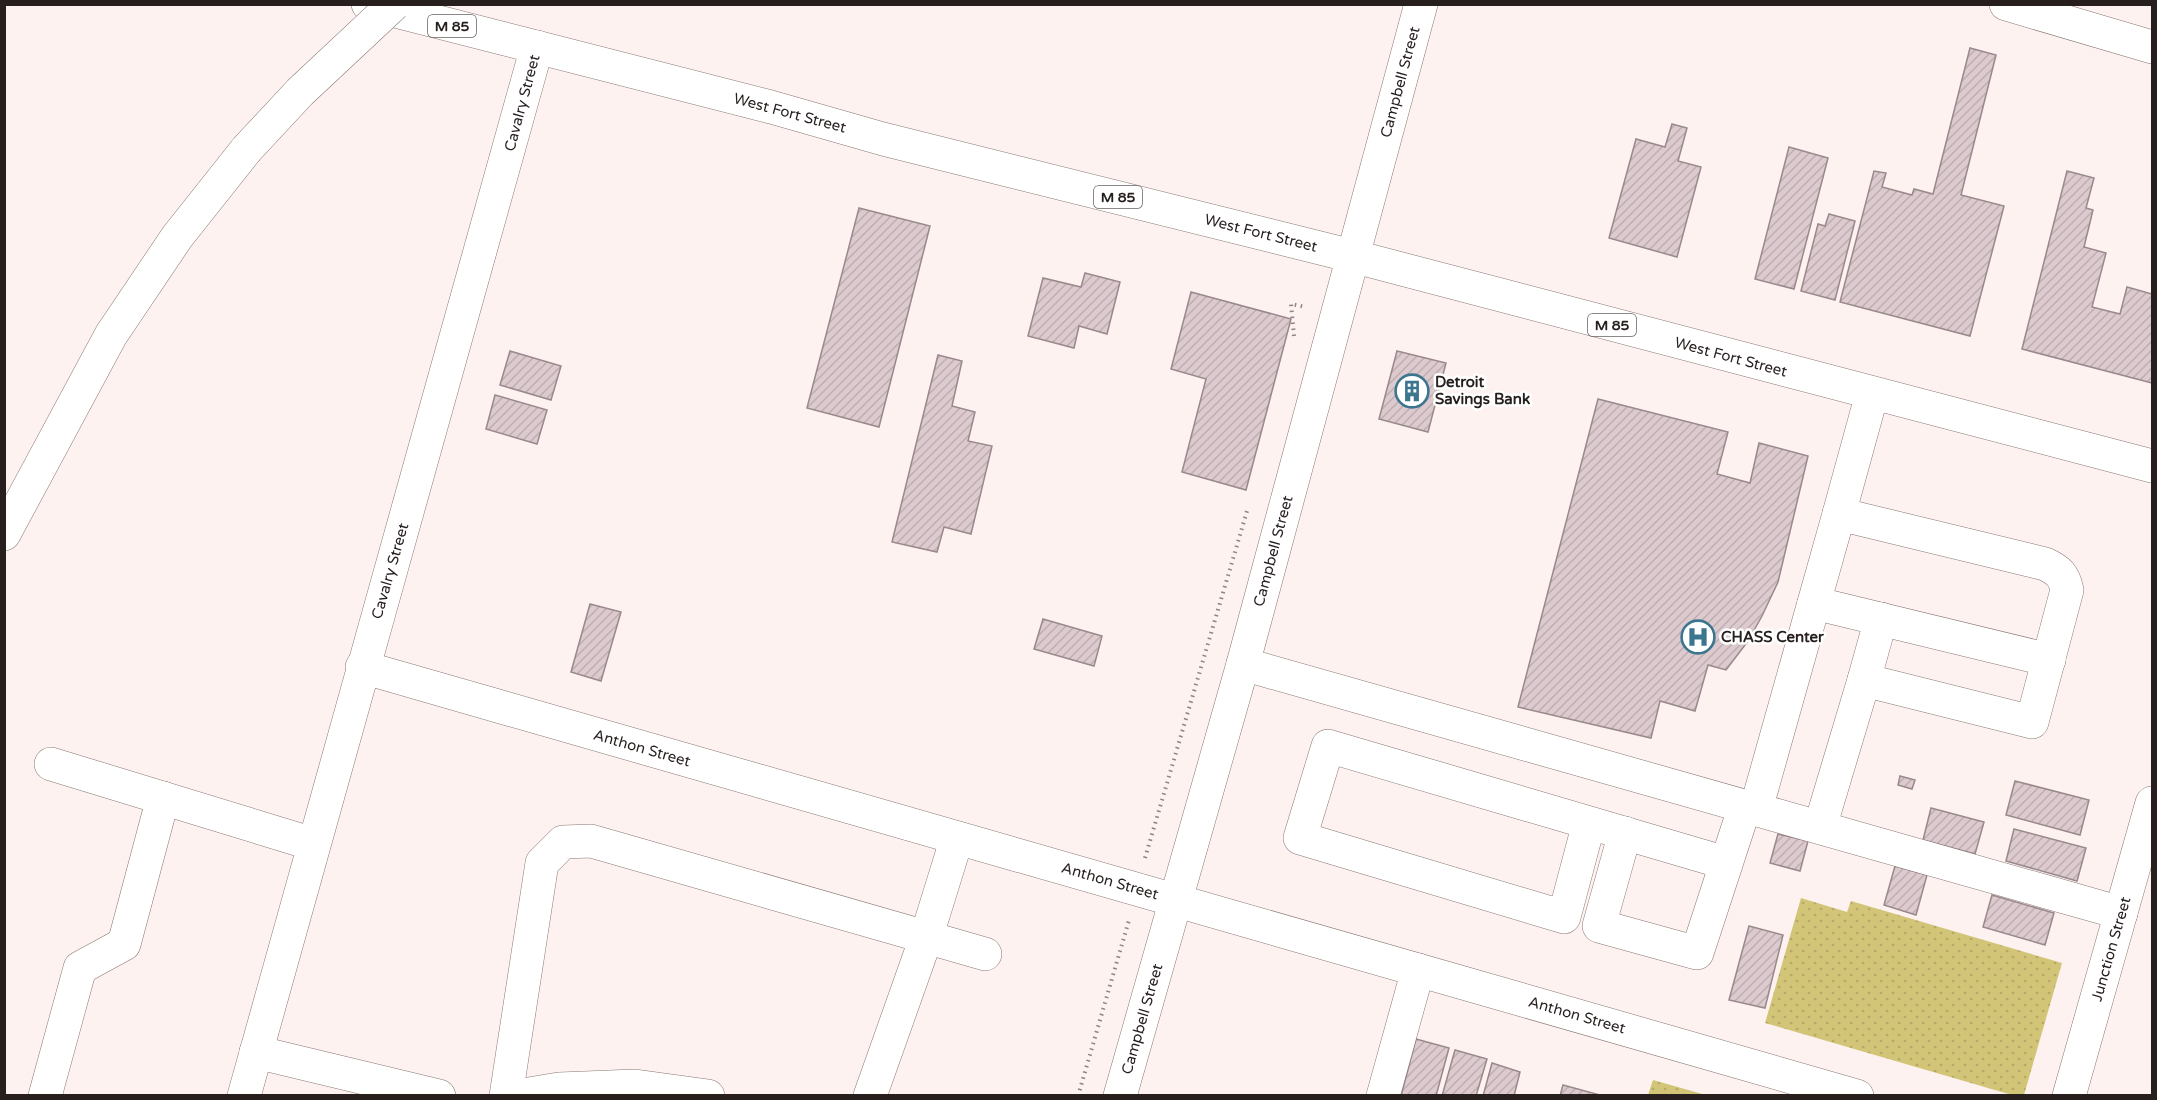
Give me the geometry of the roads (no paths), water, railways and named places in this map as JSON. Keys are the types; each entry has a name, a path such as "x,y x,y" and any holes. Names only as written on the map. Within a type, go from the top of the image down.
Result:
{"main road":[{"name":"West Fort Street","path":"368,4 895,141 1352,256 2152,466"},
{"path":"4,534 111,334 177,237 246,150 300,92 394,4"},
{"name":"Campbell Street","path":"1120,1095 1243,664 1421,4"},
{"path":"2006,4 2152,47"},
{"name":"Cavalry Street","path":"244,1095 537,47"},
{"path":"1625,833 1599,926 1697,953 1726,863 1750,808 1814,603 1872,394"},
{"path":"1839,514 2045,564 2057,569 2065,579 2067,590 2032,722 1864,680"},
{"path":"1814,603 2049,660"},
{"path":"1820,827 1881,619"},
{"path":"1243,664 2121,913"},
{"name":"Anthon Street","path":"362,667 1857,1095"},
{"path":"1589,823 1564,917 1300,838 1328,746 1726,863"},
{"path":"51,764 313,844"},
{"path":"45,1095 80,968 124,944 163,798"},
{"name":"Junction Street","path":"2068,1095 2152,803"},
{"path":"870,1095 926,938 957,838"},
{"path":"506,1095 542,863 563,842 591,841 985,954"},
{"path":"1383,1095 1418,969"},
{"path":"256,1052 439,1095"},
{"path":"517,1095 560,1089 635,1086 708,1095"}],"place":[{"name":"Detroit Savings Bank","path":"1412,391"},
{"name":"CHASS Center","path":"1698,637"}]}
